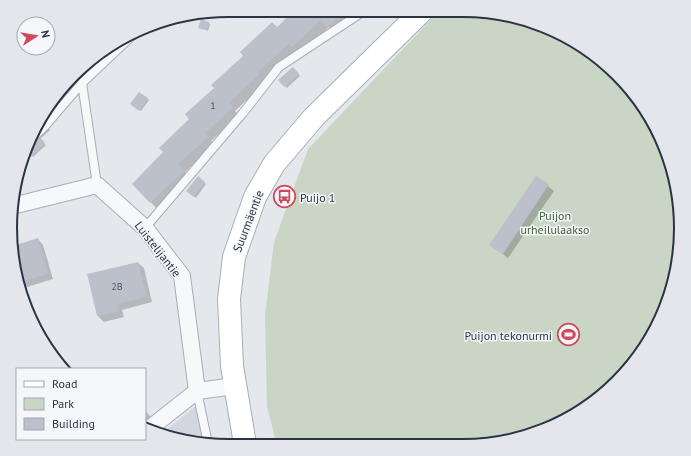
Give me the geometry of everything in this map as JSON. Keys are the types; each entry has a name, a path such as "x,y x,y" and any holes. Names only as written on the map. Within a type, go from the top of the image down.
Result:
{"main road":[{"name":"Suurmäentie","path":"244,439 232,366 229,299 234,257 255,197 274,164 314,117 416,17"}],"street":[{"name":"Luistelijantie","path":"97,185 145,228 182,276 197,391"},
{"path":"18,204 97,185"},
{"path":"153,425 197,391 235,386"}],"lane":[{"path":"145,228 243,113 279,67 355,17"},
{"path":"42,129 82,83 122,45"},
{"path":"82,83 97,185"},
{"path":"197,391 207,438"}],"shaded area":[{"path":"202,401 212,439 187,435 167,430"}],"green space":[{"name":"Puijon urheilulaakso","path":"433,17 477,17 504,21 531,28 569,45 602,69 622,89 646,123 658,147 667,173 674,214 674,242 667,283 658,309 646,334 622,367 602,387 568,411 544,423 518,432 477,439 275,439 267,407 265,315 274,242 308,149"}],"building":[{"path":"288,17 338,17 327,27 321,20 292,47 288,44 258,72 260,74 229,103 233,107 205,133 208,137 178,164 185,170 150,203 132,184 163,152 159,148 189,119 185,114 214,88 211,85 243,56 240,52 272,22 277,27"},
{"path":"201,19 209,22 207,30 198,28"},
{"path":"293,67 299,74 284,87 278,80"},
{"path":"139,92 148,98 139,111 130,104"},
{"path":"39,136 45,143 31,157 30,156"},
{"path":"198,176 205,182 194,197 186,191"},
{"path":"536,176 549,184 503,254 489,245"},
{"path":"38,238 48,274 24,281 17,245"},
{"path":"138,262 147,297 117,304 119,311 97,316 87,274"}],"place":[{"name":"Puijo 1","path":"284,197"},
{"name":"Puijon tekonurmi","path":"568,335"}]}
